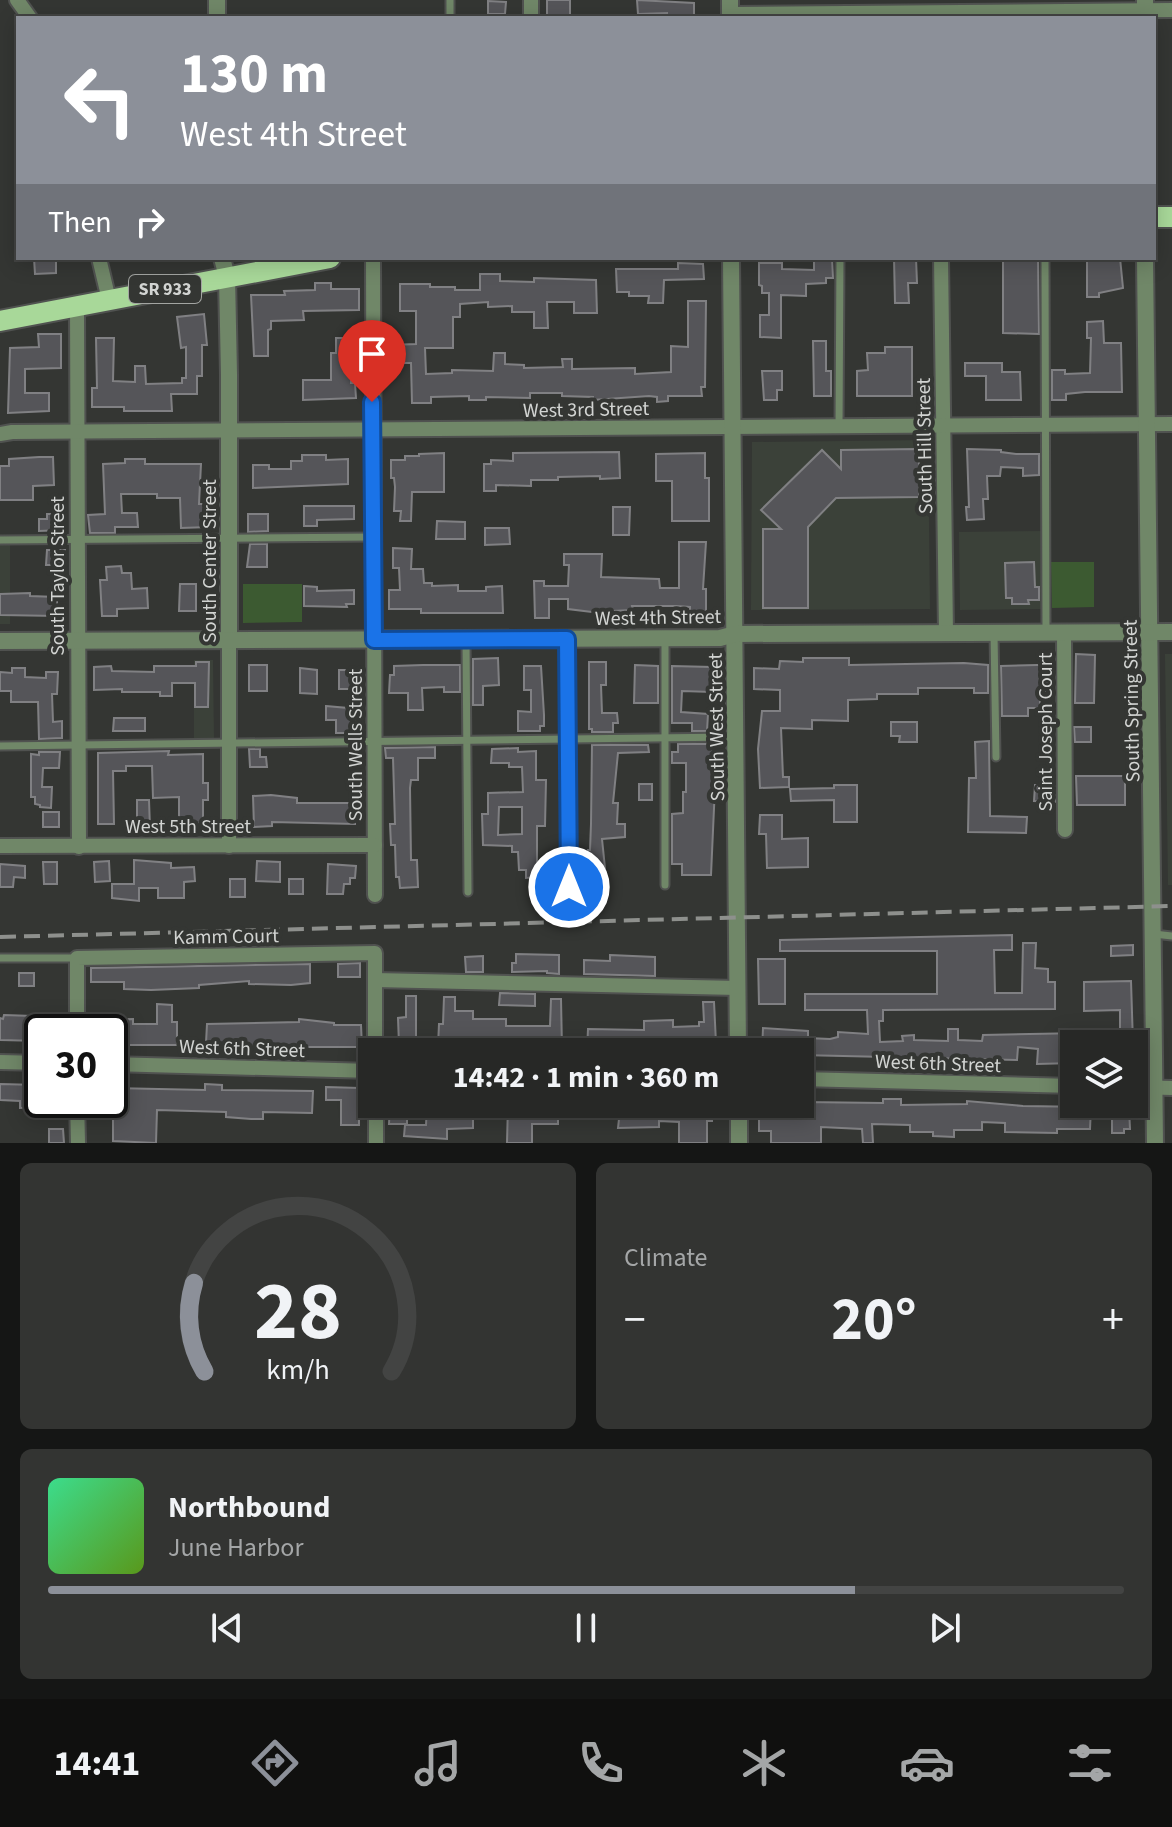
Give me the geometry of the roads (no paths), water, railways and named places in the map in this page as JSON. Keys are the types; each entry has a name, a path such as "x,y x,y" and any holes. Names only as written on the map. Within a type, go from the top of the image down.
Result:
{"main road":[{"name":"SR 933","path":"0,321 109,300 224,268 309,260"}],"street":[{"path":"730,11 1172,10"},
{"path":"99,260 109,300"},
{"name":"South Wells Street","path":"373,260 375,895"},
{"name":"South West Street","path":"731,260 738,1038"},
{"name":"South Hill Street","path":"941,260 946,633"},
{"name":"South Spring Street","path":"1145,260 1155,1143"},
{"name":"South Center Street","path":"224,268 229,431 229,846"},
{"name":"South Taylor Street","path":"77,306 79,847"},
{"name":"West 3rd Street","path":"0,434 1172,424"},
{"name":"West 4th Street","path":"0,641 466,640 720,638 735,634 1172,632"},
{"name":"Saint Joseph Court","path":"1064,633 1065,830"},
{"path":"567,639 569,887"},
{"name":"West 5th Street","path":"0,846 375,845"},
{"name":"Kamm Court","path":"77,958 375,953 375,980"},
{"path":"77,958 77,1014"},
{"path":"375,1038 375,980 738,988"},
{"path":"0,1062 24,1063"},
{"name":"West 6th Street","path":"128,1064 358,1071"},
{"name":"West 6th Street","path":"814,1079 1060,1086"},
{"path":"1148,1088 1172,1088"},
{"path":"77,1118 78,1143"},
{"path":"376,1118 376,1143"},
{"path":"739,1118 739,1143"}],"lane":[{"path":"839,426 840,260"},
{"path":"1045,260 1046,633"},
{"path":"0,540 373,537"},
{"path":"994,633 996,757"},
{"path":"665,638 665,885"},
{"path":"466,640 468,892"},
{"path":"0,746 736,737"},
{"path":"1153,934 1172,936"},
{"path":"0,958 77,958"}],"railway":[{"path":"0,937 1172,906"}]}
